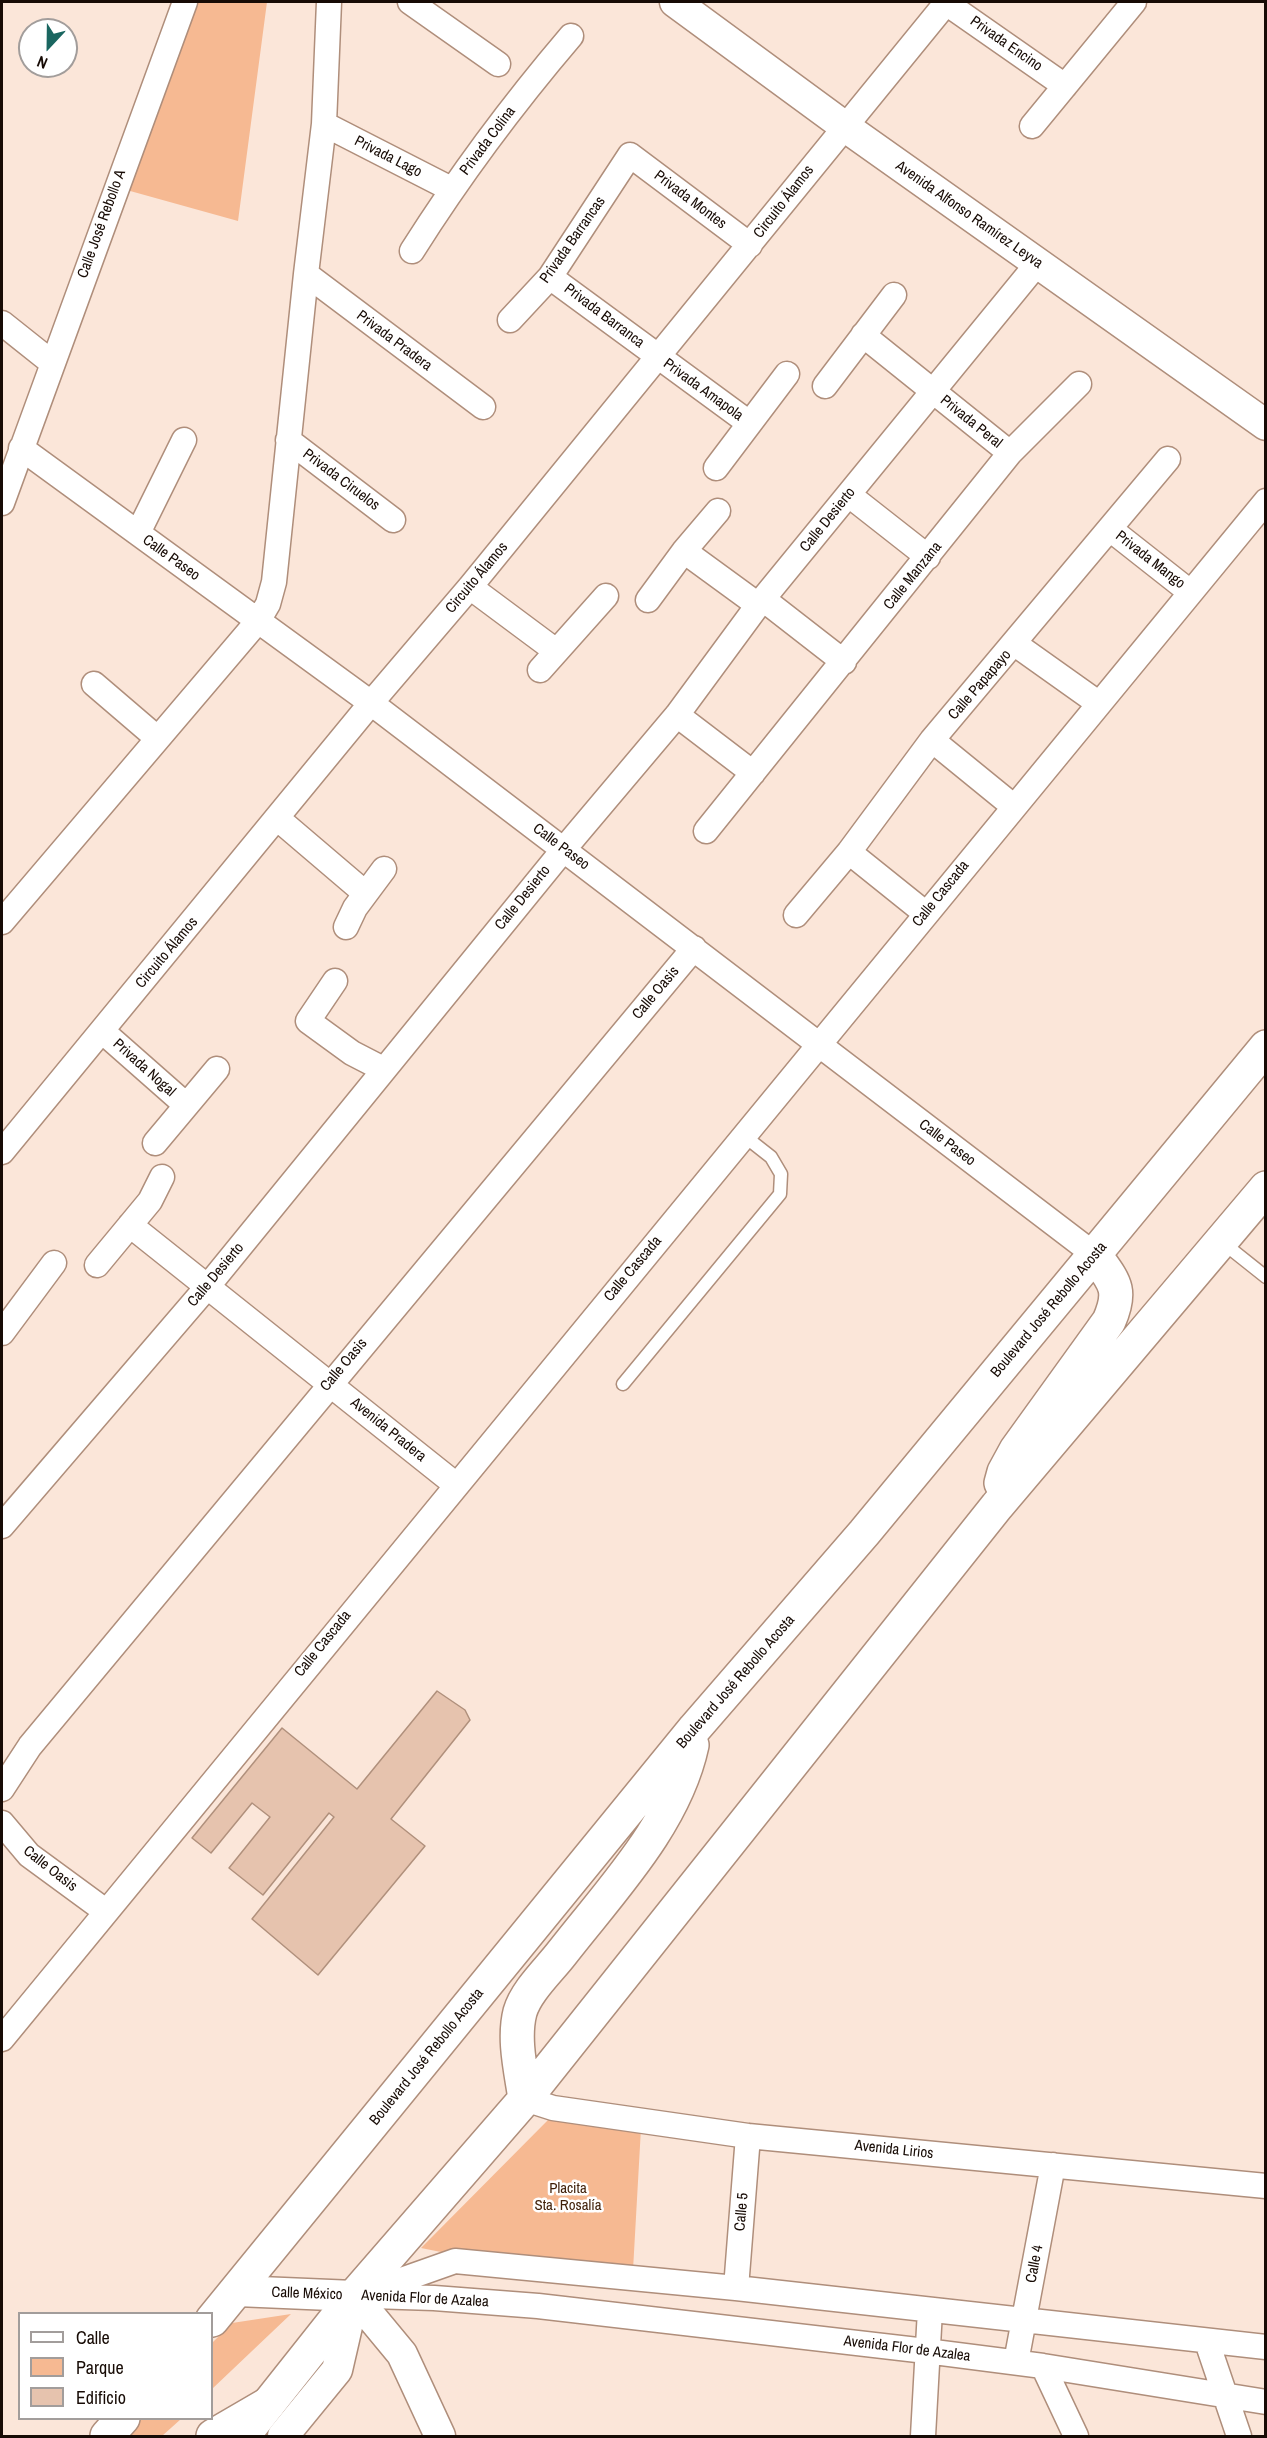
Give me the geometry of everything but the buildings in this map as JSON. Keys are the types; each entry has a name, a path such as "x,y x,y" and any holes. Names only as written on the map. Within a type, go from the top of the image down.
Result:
{"main road":[{"name":"Boulevard José Rebollo Acosta","path":"213,2319 695,1728 871,1524 1266,1047"},
{"path":"243,2436 354,2296 525,2098 997,1506 1266,1188"},
{"path":"997,1506 1004,1472 1016,1450 1109,1321 1116,1304 1118,1291 1095,1255"},
{"path":"525,2098 518,2043 522,2007 629,1868 652,1833 687,1766 695,1728"},
{"path":"213,2436 270,2403"}],"street":[{"name":"Calle José Rebollo A","path":"2,503 51,362 184,2"},
{"path":"2,922 258,621 267,604 274,582 324,124 329,2"},
{"path":"410,2 498,64"},
{"name":"Avenida Alfonso Ramírez Leyva","path":"675,2 844,126 1266,425"},
{"name":"Circuito Álamos","path":"2,1152 371,703 470,587 947,2"},
{"name":"Privada Encino","path":"947,2 1065,86"},
{"path":"1032,126 1134,2"},
{"name":"Privada Colina","path":"412,251 452,189 536,77 571,36"},
{"name":"Privada Lago","path":"324,124 452,189"},
{"name":"Privada Montes","path":"630,155 750,245"},
{"name":"Privada Barrancas","path":"510,320 550,276 630,155"},
{"name":"Calle Desierto","path":"2,1526 208,1286 383,1069 677,715 760,602 1037,264"},
{"name":"Privada Pradera","path":"306,274 483,407"},
{"name":"Privada Barranca","path":"550,276 658,356"},
{"path":"825,386 894,295"},
{"path":"2,323 51,362"},
{"name":"Privada Peral","path":"863,336 1010,453"},
{"name":"Privada Amapola","path":"658,356 748,423"},
{"name":"Privada Amapola","path":"716,468 787,374"},
{"name":"Calle Manzana","path":"706,831 1010,453 1079,384"},
{"path":"138,533 183,440"},
{"name":"Privada Ciruelos","path":"288,440 393,520"},
{"name":"Calle Paseo","path":"21,448 371,703 1095,1255"},
{"name":"Calle Papapayo","path":"796,915 849,852 932,740 1015,644 1168,459"},
{"path":"849,495 928,557"},
{"name":"Calle Cascada","path":"2,2039 104,1910 1266,501"},
{"path":"648,600 684,551 718,511"},
{"name":"Privada Mango","path":"1110,529 1190,592"},
{"path":"684,551 844,662"},
{"path":"470,587 556,651"},
{"path":"540,670 606,596"},
{"path":"1015,644 1098,703"},
{"path":"94,684 157,738"},
{"path":"677,715 753,773"},
{"path":"932,740 1013,806"},
{"path":"277,818 365,893"},
{"path":"849,852 925,913"},
{"path":"346,927 365,893 384,869"},
{"name":"Calle Oasis","path":"2,1789 30,1746 694,948"},
{"path":"335,981 308,1021 352,1053 383,1069"},
{"name":"Privada Nogal","path":"102,1031 186,1105"},
{"name":"Privada Nogal","path":"155,1143 217,1069"},
{"path":"97,1265 150,1201 162,1177"},
{"name":"Avenida Pradera","path":"130,1225 455,1484"},
{"path":"5,1320 54,1263"},
{"name":"Calle Oasis","path":"2,1823 29,1855 104,1910"},
{"name":"Avenida Lirios","path":"525,2098 553,2108 748,2136 1266,2186"},
{"name":"Calle 5","path":"736,2288 748,2136"},
{"name":"Calle 4","path":"1016,2362 1053,2165"},
{"name":"Avenida Flor de Azalea","path":"354,2296 455,2261 736,2288 1266,2347"},
{"name":"Calle México","path":"237,2291 354,2296 402,2354 440,2436"},
{"path":"283,2436 337,2370 354,2296"},
{"name":"Avenida Flor de Azalea","path":"354,2296 434,2298 538,2306 926,2351 1043,2366 1266,2402"},
{"path":"922,2436 930,2310"},
{"path":"1208,2342 1239,2436"},
{"path":"1043,2366 1076,2436"}],"lane":[{"path":"623,1384 780,1194 782,1174 771,1157 743,1135"},
{"path":"1222,1241 1266,1277"}],"green space":[{"path":"193,2 267,2 238,221 123,189"},
{"name":"Placita Sta. Rosalía","path":"549,2119 641,2128 633,2270 456,2255 421,2248"},
{"path":"291,2314 213,2388 213,2342 232,2323"},
{"path":"134,2420 180,2420 162,2436 117,2436"}]}
